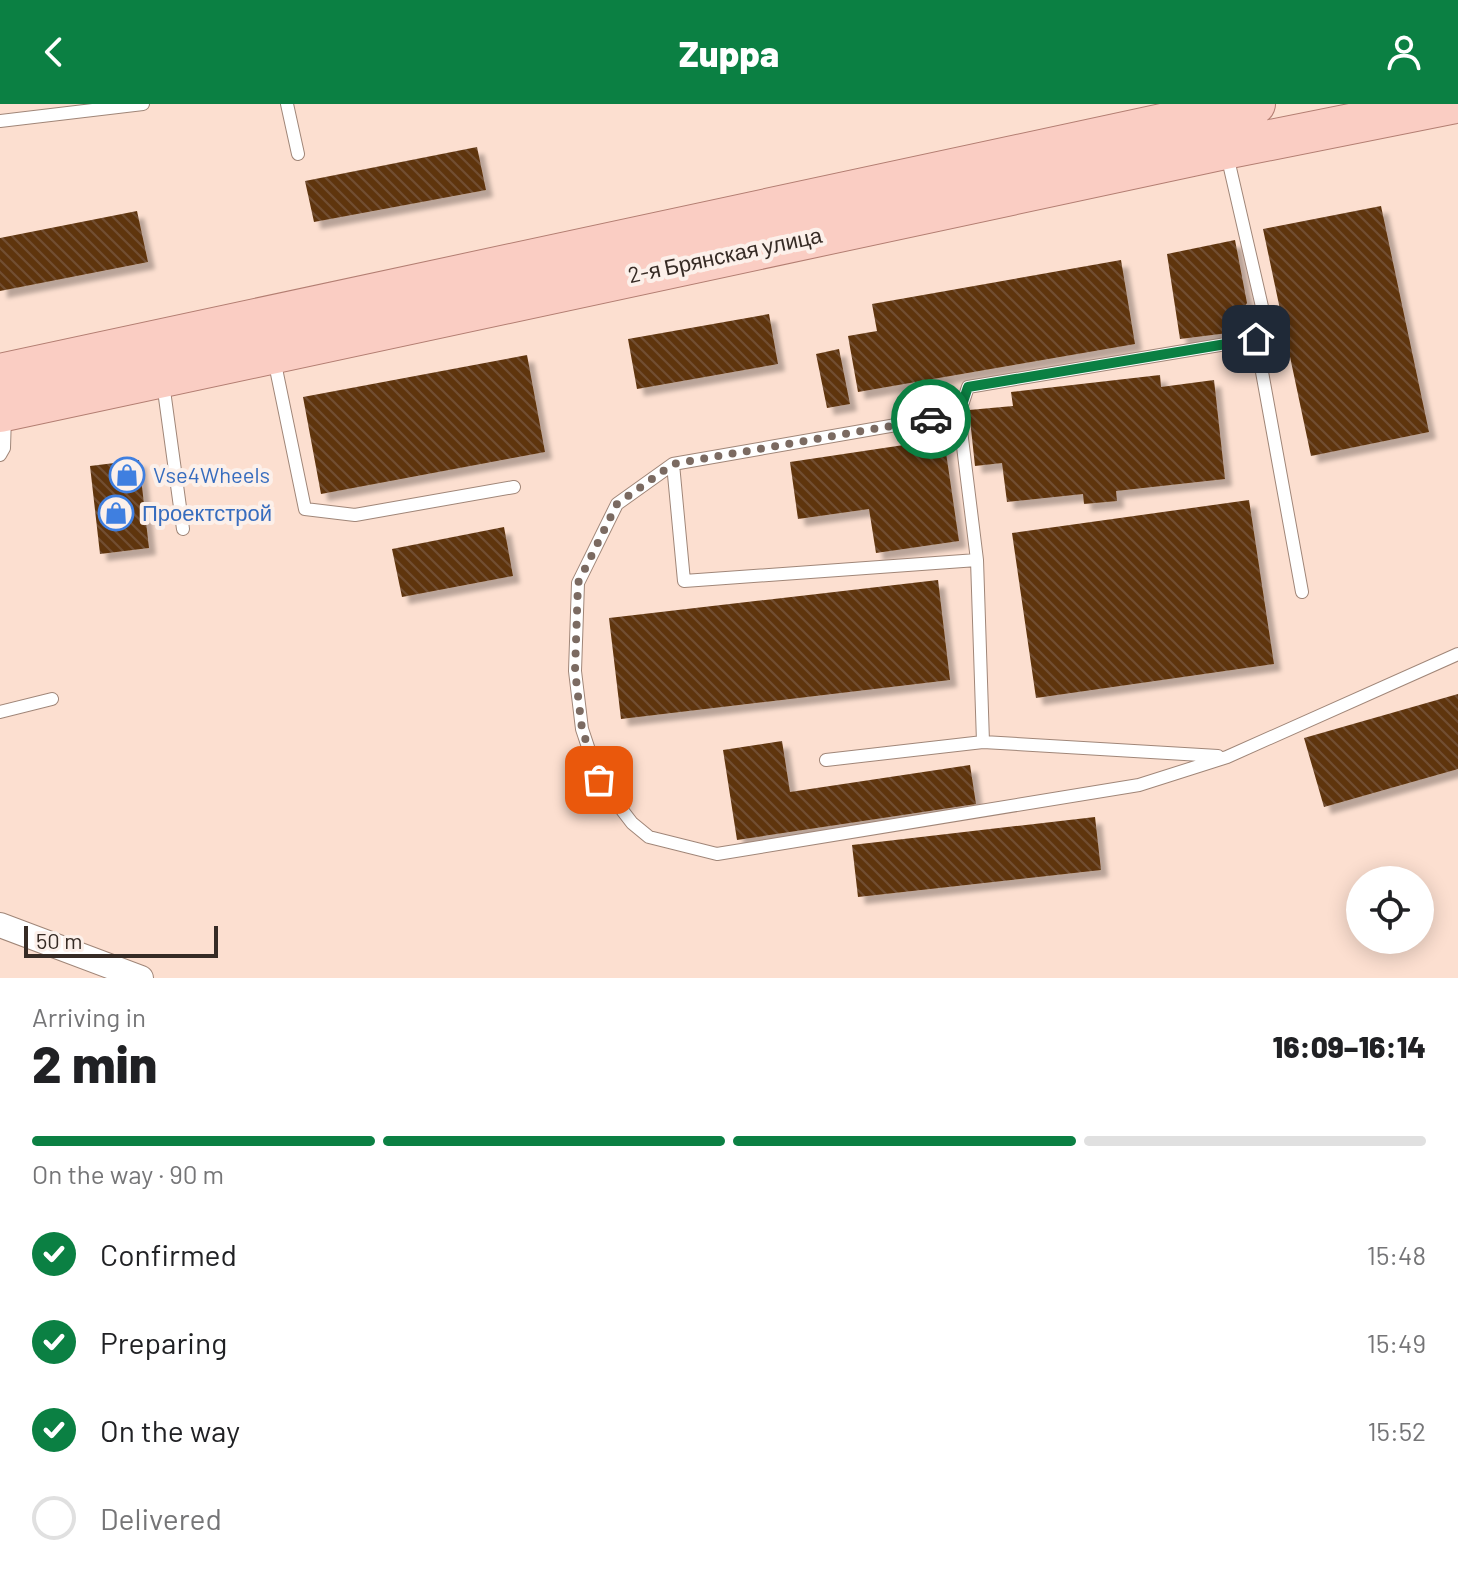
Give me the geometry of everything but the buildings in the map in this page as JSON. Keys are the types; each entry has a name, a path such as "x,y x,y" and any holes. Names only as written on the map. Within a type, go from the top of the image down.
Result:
{"main road":[{"name":"2-я Брянская улица","path":"2,399 1251,104"},
{"name":"2-я Брянская улица","path":"2,399 162,376 1225,149 1451,104"}],"street":[{"path":"0,925 141,978"}],"lane":[{"path":"0,121 143,104"},
{"path":"287,104 298,154"},
{"path":"1225,149 1263,311 1256,339 1302,592"},
{"path":"983,742 977,560 959,414 968,387 1256,339"},
{"path":"273,352 305,509 355,515 514,487"},
{"path":"162,376 183,529"},
{"path":"0,455 4,448 2,399"},
{"path":"959,414 673,464 617,504 578,583 575,671 582,729 599,780 632,823 649,837 717,854 1139,785 1227,757 1458,654"},
{"path":"673,464 684,581 977,560"},
{"path":"0,712 52,699"},
{"path":"826,760 983,742 1227,757"}],"way so far":[{"path":"599,780 582,729 575,671 578,583 617,504 673,464 931,419"}],"place":[{"name":"Vse4Wheels","path":"127,475"},
{"name":"Проектстрой","path":"116,513"}],"route":[{"path":"931,419 959,414 968,387 1256,339"}]}
